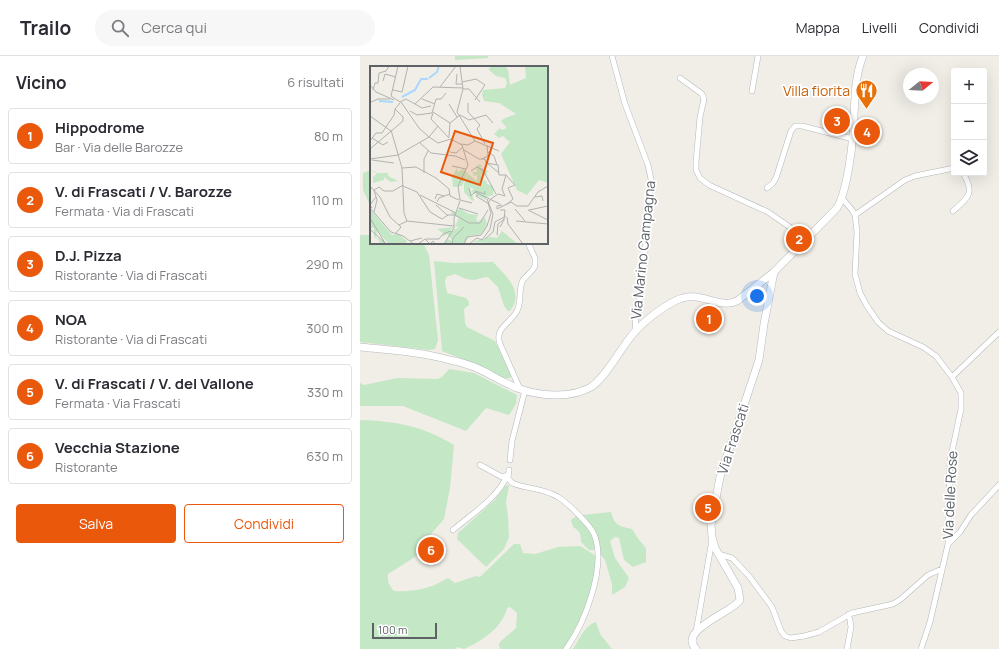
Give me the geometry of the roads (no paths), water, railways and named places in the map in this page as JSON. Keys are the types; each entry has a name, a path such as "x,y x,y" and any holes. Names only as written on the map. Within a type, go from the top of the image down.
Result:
{"main road":[{"path":"360,347 429,355 449,359 478,369 522,390 555,395 573,393 590,387 603,375 636,331 665,307 676,300 691,296 722,303 733,303 739,300 774,272 832,214 842,198 848,175 853,139 856,78 863,56"},
{"name":"Via Frascati","path":"696,632 740,600 739,590 718,554 712,537 712,520 720,478 759,360 774,272"},
{"path":"694,648 692,639 696,632"}],"street":[{"name":"Via Marino Campagna","path":"612,56 626,104 648,165 651,179 642,290 636,313 636,331"},
{"path":"752,91 758,56"},
{"path":"680,78 700,92 704,99 700,117 696,159 696,170 700,178 709,185 768,212 807,239"},
{"path":"767,188 776,178 792,130 795,126 802,126 853,139"},
{"path":"842,198 855,215 906,180 915,176 951,169"},
{"path":"953,211 970,194 970,187 964,176"},
{"name":"Via delle Rose","path":"855,215 857,232 855,274 860,293 867,306 878,322 888,331 920,346 932,354 952,377 960,389 962,397 961,409 950,461 948,544 929,625 921,649"},
{"path":"510,460 512,441 522,390 498,336 501,329 513,317 518,309 522,282 535,266 534,255 528,244"},
{"path":"952,377 987,346 999,332"},
{"path":"480,465 502,477 508,473"},
{"path":"453,530 492,498 505,481 508,473"},
{"path":"508,473 509,479 512,483 550,493 562,499 587,524 595,537 598,559 595,579 577,632 566,649"},
{"path":"948,544 960,532 970,517 999,485"},
{"path":"696,632 712,537"},
{"path":"718,554 732,558 753,580 771,605 780,630 787,636 794,638 814,634 826,629 849,614 895,603 928,575 942,569"},
{"path":"847,649 851,627 849,614"}],"place":[{"name":"Villa fiorita","path":"866,110"},
{"name":"D.J. Pizza","path":"837,121"},
{"name":"NOA","path":"867,132"},
{"name":"V. di Frascati / V. Barozze","path":"799,239"},
{"name":"Hippodrome","path":"709,319"},
{"name":"V. di Frascati / V. del Vallone","path":"708,508"},
{"name":"Vecchia Stazione","path":"431,550"}]}
